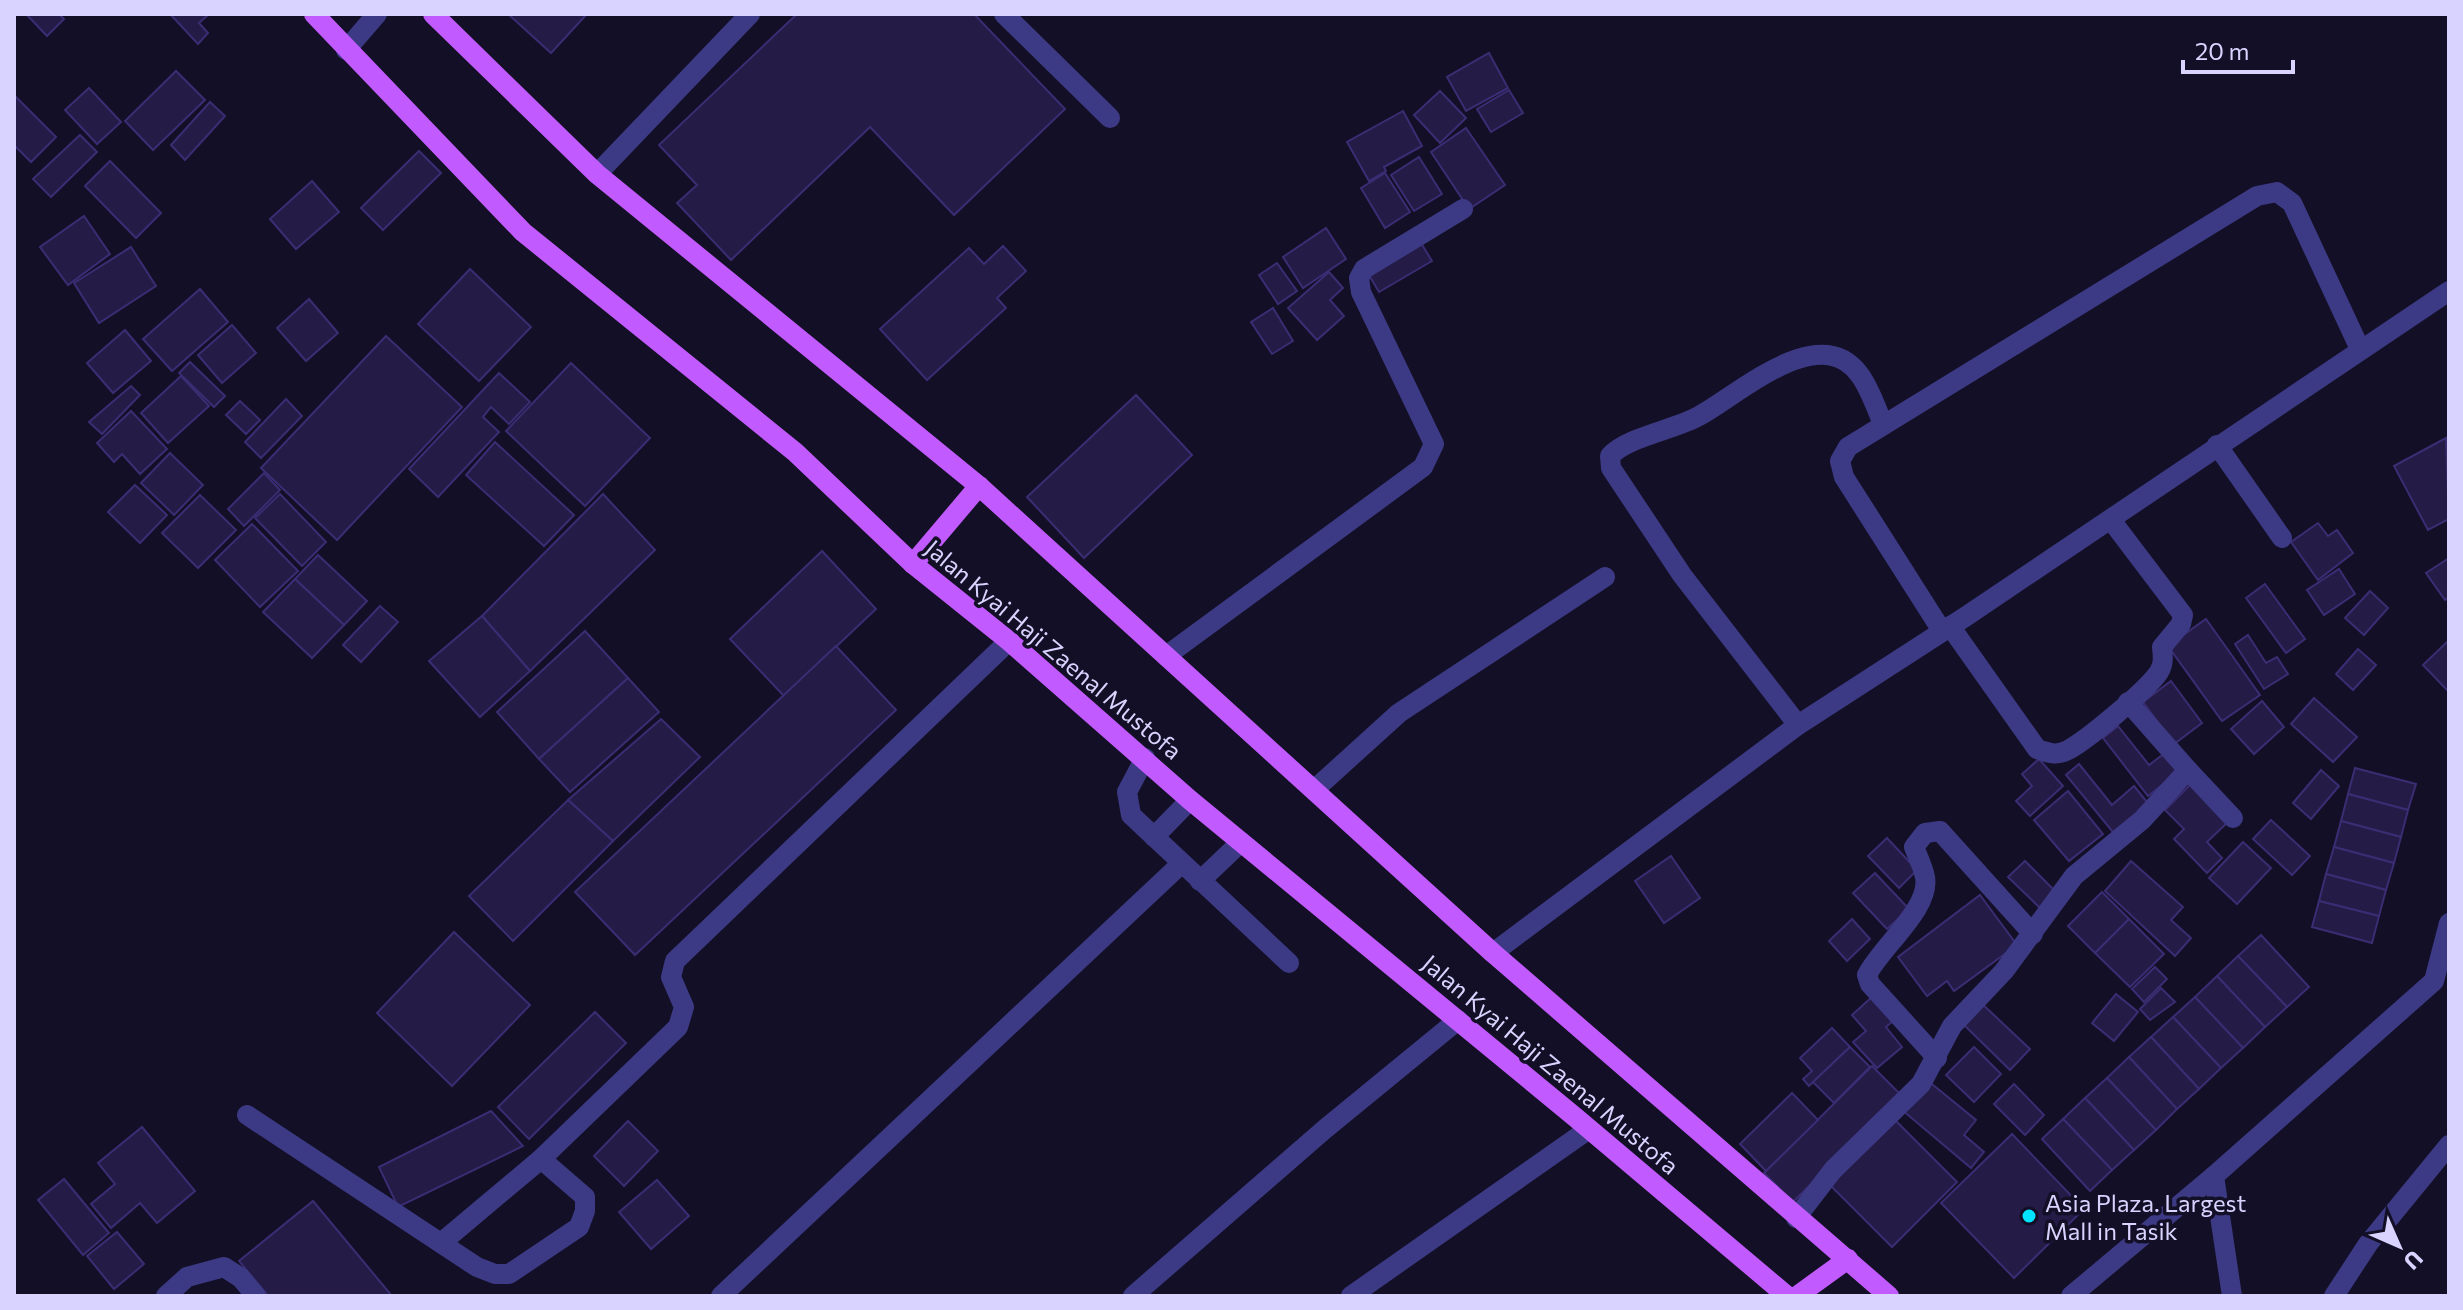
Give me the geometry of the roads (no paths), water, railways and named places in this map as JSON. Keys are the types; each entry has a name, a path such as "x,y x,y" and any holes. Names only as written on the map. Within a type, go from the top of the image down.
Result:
{"main road":[{"name":"Jalan Kyai Haji Zaenal Mustofa","path":"314,14 523,232 795,452 913,564 1009,641 1190,800 1787,1296"},
{"name":"Jalan Kyai Haji Zaenal Mustofa","path":"433,14 597,174 979,486 1493,953 1889,1296"},
{"path":"913,564 979,486"},
{"path":"1797,1296 1848,1259"}],"street":[{"path":"346,50 377,14"},
{"path":"597,174 750,14"},
{"path":"1004,14 1110,118"},
{"path":"2111,520 2183,615 2181,624 2162,647 2164,659 2159,672 2128,702 2066,751 2050,754 2037,749 1946,628 1844,477 1840,461 1848,447 1883,424 2257,196 2277,192 2292,203 2360,349"},
{"path":"1166,656 1423,467 1432,455 1434,444 1361,292 1359,278 1364,269 1463,209"},
{"path":"1493,953 1798,725 2111,520 2217,445 2449,291"},
{"path":"1798,725 1682,575 1611,468 1610,456 1624,446 1703,414 1758,377 1816,353 1841,358 1860,375 1883,424"},
{"path":"2217,445 2282,538"},
{"path":"1314,790 1399,713 1605,577"},
{"path":"441,1243 541,1159 678,1027 684,1007 671,977 675,961 1009,641"},
{"path":"2128,702 2233,818"},
{"path":"1145,758 1127,792 1126,803 1131,815 1289,963"},
{"path":"1796,1218 1833,1170 1921,1084 1952,1026 2033,934 2074,876 2142,820 2188,770"},
{"path":"1154,837 1190,800"},
{"path":"1937,1058 1870,984 1867,975 1875,959 1924,898 1926,880 1914,847 1925,833 1940,831 2033,934"},
{"path":"1200,881 1241,842"},
{"path":"721,1296 1181,864"},
{"path":"2071,1296 2441,986 2449,923"},
{"path":"1133,1296 1325,1129 1458,1020"},
{"path":"247,1115 477,1267 495,1274 509,1274 579,1227 585,1211 585,1197 541,1159"},
{"path":"1351,1296 1589,1129"},
{"path":"2334,1296 2368,1244 2449,1145"},
{"path":"2214,1176 2232,1296"},
{"path":"166,1296 187,1277 224,1267 241,1278 256,1296"}],"place":[{"name":"Asia Plaza. Largest Mall in Tasik","path":"2029,1216"}]}
